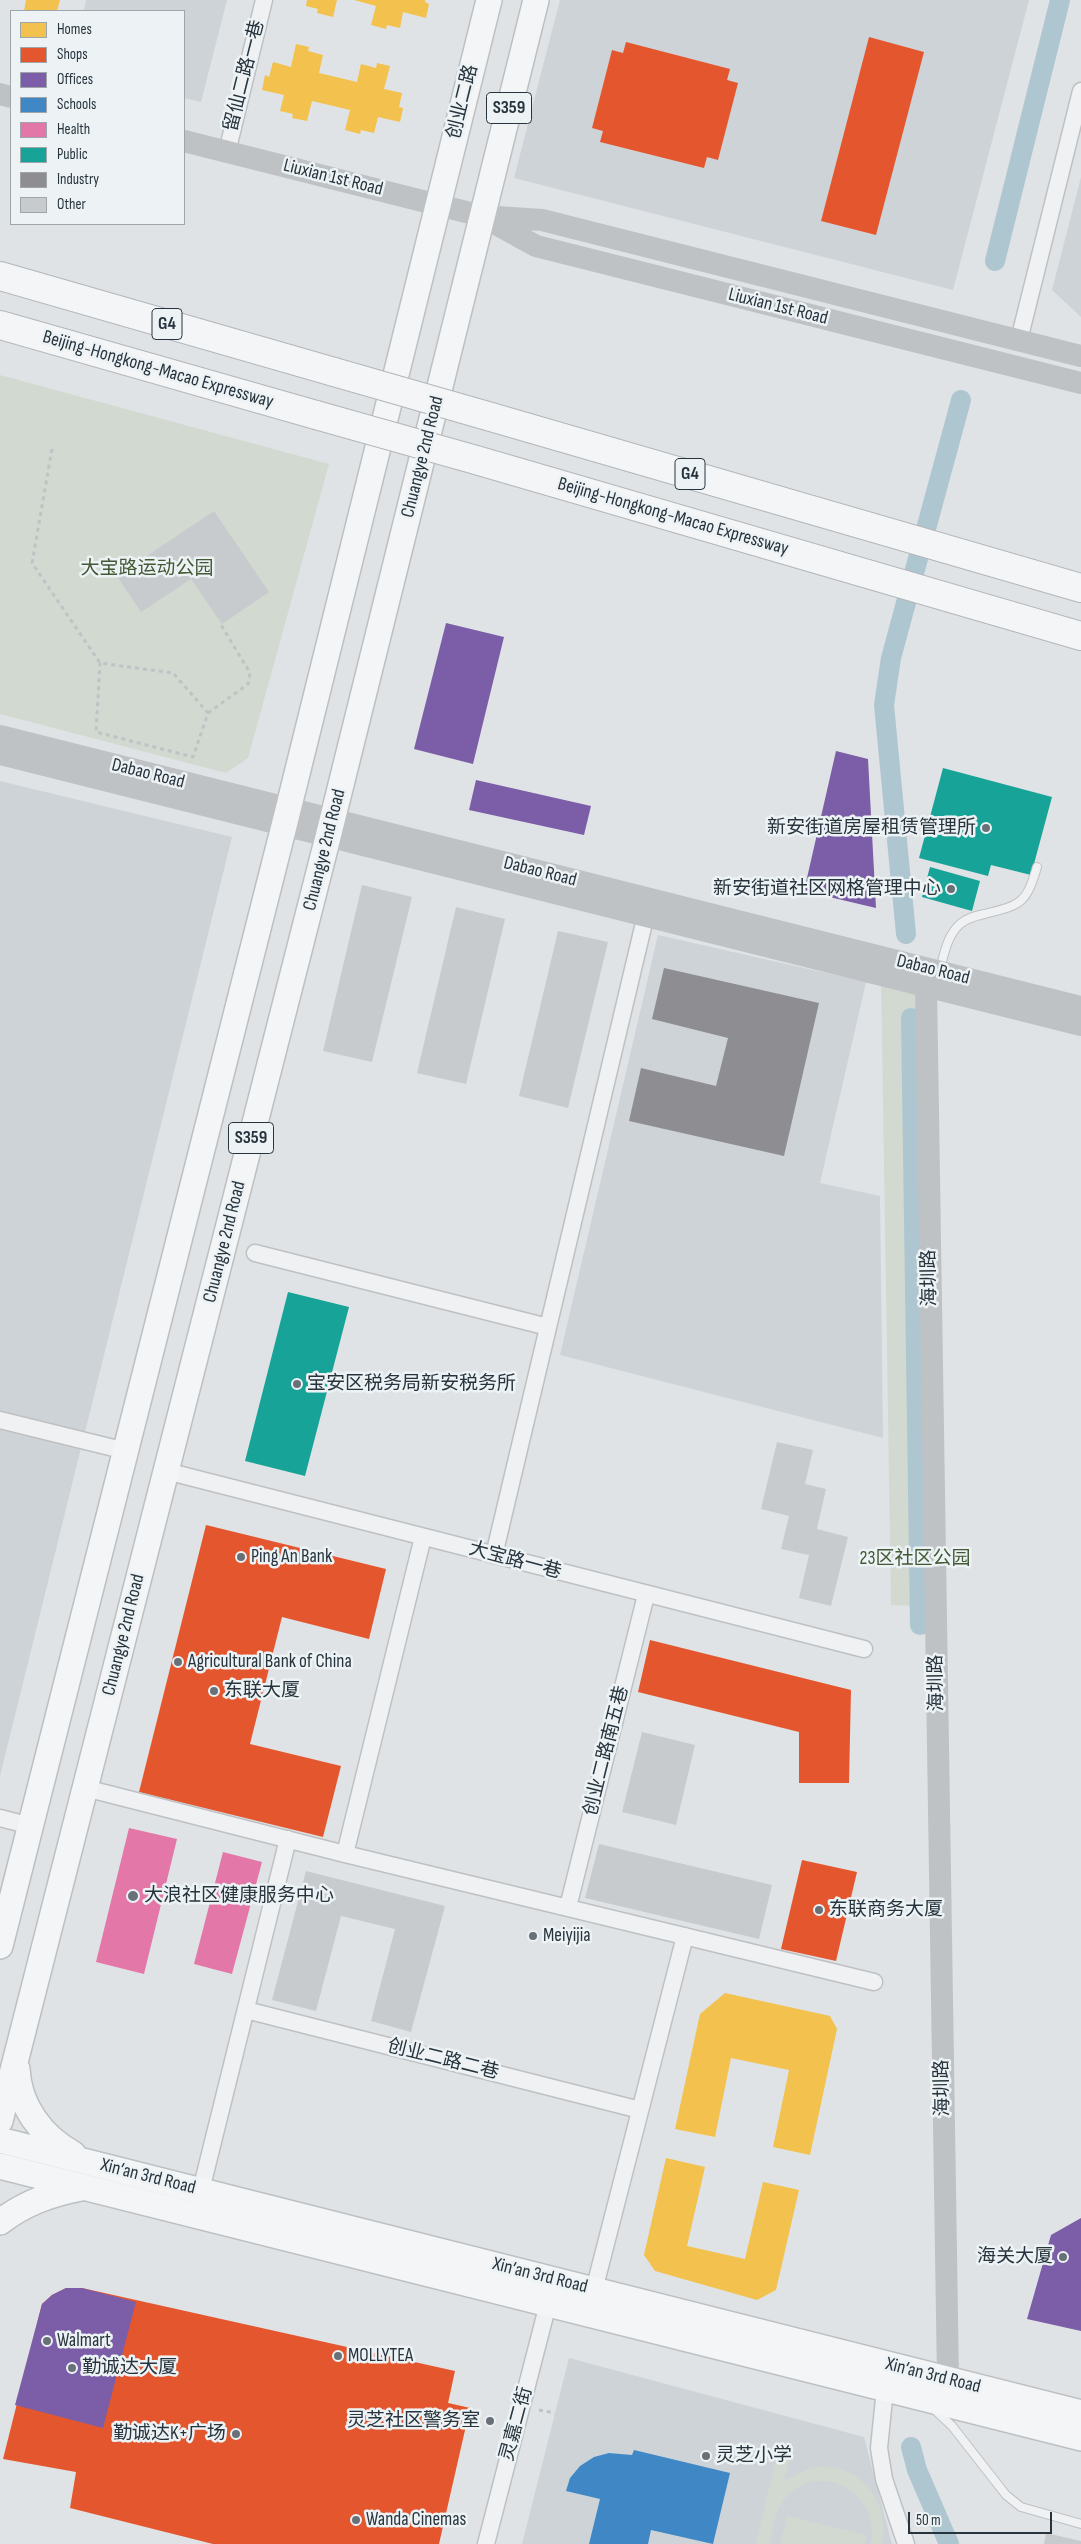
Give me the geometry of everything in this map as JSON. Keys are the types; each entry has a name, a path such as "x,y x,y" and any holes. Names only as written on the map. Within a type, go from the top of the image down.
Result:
{"highway":[{"name":"G4","path":"0,276 945,547 1081,588"},
{"name":"Beijing-Hongkong-Macao Expressway","path":"0,324 1081,636"}],"main road":[{"name":"创业二路","path":"437,205 489,0"},
{"name":"S359","path":"482,216 536,0"},
{"name":"Liuxian 1st Road","path":"185,141 482,216 542,220 1081,356"},
{"name":"S359","path":"0,1946 287,818 437,205"},
{"name":"Liuxian 1st Road","path":"482,216 536,246 1081,383"},
{"name":"Chuangye 2nd Road","path":"0,2121 330,828 482,216"},
{"name":"Dabao Road","path":"0,736 287,818"},
{"name":"Dabao Road","path":"0,754 330,828 932,979 1081,1025"},
{"name":"Dabao Road","path":"932,979 1081,1007"},
{"name":"海圳路","path":"932,979 948,2379"},
{"path":"16,2059 17,2080 22,2100 33,2119 61,2147 87,2162"},
{"name":"Xin’an 3rd Road","path":"0,2140 1081,2413"},
{"name":"Xin’an 3rd Road","path":"0,2166 1081,2438"},
{"path":"0,2222 19,2207 53,2193 86,2187"}],"street":[{"name":"留仙二路一巷","path":"227,152 264,0"},
{"path":"1019,340 1081,92"},
{"path":"494,1555 648,908"},
{"path":"255,1253 548,1327"},
{"path":"0,1420 126,1451"},
{"name":"大宝路一巷","path":"166,1471 646,1595 864,1649"},
{"path":"345,1854 423,1537"},
{"name":"创业二路南五巷","path":"568,1908 646,1595"},
{"path":"85,1788 345,1854 874,1982"},
{"path":"0,1818 31,1826"},
{"path":"201,2190 288,1839"},
{"path":"594,2290 685,1936"},
{"name":"创业二路二巷","path":"246,2010 640,2110"},
{"name":"灵嘉二街","path":"486,2544 548,2304"},
{"path":"885,2389 879,2448 884,2480 906,2544"}],"lane":[{"path":"932,979 947,942 958,925 969,918 1013,907 1030,890 1037,867"},
{"path":"918,2397 952,2426 1006,2495 1021,2507 1081,2524"}],"path":[{"path":"52,449 32,563 100,663 96,732 193,757 208,712 248,684 250,673 220,623"},
{"path":"100,663 173,672 208,712"}],"shaded area":[{"path":"86,0 227,0 201,102 185,98 185,10 84,10"},
{"path":"560,0 1029,0 953,290 514,178"},
{"path":"1081,177 1081,317 1052,290"},
{"path":"0,781 232,837 0,1776"},
{"path":"658,935 866,982 820,1183 880,1196 883,1438 560,1355"},
{"name":"灵芝小学","path":"569,2358 864,2437 892,2544 522,2544"}],"green space":[{"name":"大宝路运动公园","path":"0,375 329,464 248,758 226,773 0,714"},
{"name":"23区社区公园","path":"881,975 926,986 942,1607 891,1605"},
{"path":"777,2455 790,2458 784,2481 806,2470 820,2467 835,2468 861,2480 878,2501 884,2529 882,2544 871,2544 872,2525 867,2509 857,2496 844,2486 829,2481 813,2481 798,2487 784,2500 774,2521 769,2544 756,2544"},
{"path":"787,2516 867,2535 864,2544 780,2544"}],"building: Homes":[{"path":"26,0 60,0 57,10 24,10"},
{"path":"307,0 337,0 333,17 317,13 318,9 306,6"},
{"path":"354,0 425,0 429,4 426,18 403,12 400,28 387,25 386,29 371,25 376,6"},
{"path":"296,44 309,47 308,51 323,55 319,73 357,82 361,64 376,68 377,63 390,66 384,89 402,93 399,107 403,108 400,122 378,117 374,133 361,130 360,134 345,130 350,110 312,101 307,121 292,118 293,114 280,111 284,95 262,90 265,75 269,77 273,62 291,67"},
{"path":"725,1993 830,2016 837,2029 810,2155 773,2147 789,2070 731,2058 715,2137 675,2129 700,2014"},
{"path":"666,2158 705,2167 687,2246 745,2259 763,2182 799,2190 776,2290 757,2300 655,2271 644,2255"},
{"path":"368,2366 452,2385 448,2403 470,2408 440,2537 411,2531 420,2544 374,2542 404,2522 411,2493 396,2489 403,2461 418,2465 430,2415 399,2408 392,2434 354,2426"}],"building: Shops":[{"path":"869,37 924,52 876,235 821,221"},
{"path":"626,42 730,69 727,80 738,83 718,160 707,157 704,168 600,142 603,131 592,128 612,50 623,53"},
{"name":"东联大厦","path":"206,1525 386,1569 369,1639 282,1617 250,1744 341,1766 323,1837 139,1792"},
{"path":"650,1640 851,1690 849,1783 799,1783 799,1732 638,1692"},
{"name":"东联商务大厦","path":"802,1860 857,1872 836,1961 781,1949"},
{"name":"勤诚达K+广场","path":"66,2288 82,2288 455,2371 448,2403 470,2408 439,2544 213,2544 70,2508 76,2472 3,2459 42,2304 52,2295"}],"building: Offices":[{"path":"446,623 504,637 473,764 414,749"},
{"path":"836,751 868,759 876,908 804,891"},
{"path":"476,780 591,806 584,835 469,810"},
{"name":"海关大厦","path":"1081,2218 1081,2331 1027,2319 1051,2235"},
{"name":"勤诚达大厦","path":"66,2288 82,2288 136,2302 103,2428 15,2405 42,2304 52,2295"}],"building: Schools":[{"path":"634,2450 730,2473 713,2544 651,2530 648,2544 589,2544 600,2499 566,2491 570,2478 580,2466 594,2457 609,2453 632,2455"}],"building: Health":[{"path":"129,1828 177,1839 144,1974 96,1962"},
{"path":"223,1852 262,1862 232,1974 194,1964"}],"building: Public":[{"name":"新安街道房屋租赁管理所","path":"943,768 1052,797 1031,875 991,865 988,876 919,858"},
{"name":"新安街道社区网格管理中心","path":"930,867 980,881 972,911 922,897"},
{"name":"宝安区税务局新安税务所","path":"288,1292 349,1307 305,1476 245,1461"}],"building: Industry":[{"path":"664,968 819,1003 784,1156 629,1121 641,1068 716,1086 728,1038 652,1019"}],"building: Other":[{"path":"214,511 269,592 222,624 191,579 141,612 117,576"},
{"path":"362,885 412,897 372,1062 323,1051"},
{"path":"456,907 505,919 466,1084 417,1073"},
{"path":"558,931 608,942 568,1108 519,1096"},
{"path":"777,1442 813,1450 805,1484 826,1489 817,1529 848,1537 831,1606 799,1598 809,1555 781,1549 789,1516 761,1509"},
{"path":"642,1732 695,1745 676,1825 622,1812"},
{"path":"599,1844 772,1885 759,1939 585,1898"},
{"path":"306,1871 445,1906 411,2032 371,2021 395,1929 341,1916 316,2011 272,2000"},
{"path":"1046,2533 1081,2541 1081,2544 1044,2544"}],"waterway":[{"path":"995,261 1060,0"},
{"path":"906,934 884,705 891,658 961,400"},
{"path":"911,1018 920,1625"},
{"path":"911,2447 917,2470 949,2544"}],"place":[{"name":"新安街道房屋租赁管理所","path":"986,828"},
{"name":"新安街道社区网格管理中心","path":"951,889"},
{"name":"宝安区税务局新安税务所","path":"297,1384"},
{"name":"Ping An Bank","path":"241,1557"},
{"name":"Agricultural Bank of China","path":"178,1662"},
{"name":"东联大厦","path":"214,1691"},
{"name":"大浪社区健康服务中心","path":"133,1896"},
{"name":"东联商务大厦","path":"819,1910"},
{"name":"Meiyijia","path":"533,1936"},
{"name":"海关大厦","path":"1063,2257"},
{"name":"Walmart","path":"47,2341"},
{"name":"MOLLYTEA","path":"338,2356"},
{"name":"勤诚达大厦","path":"72,2368"},
{"name":"灵芝社区警务室","path":"490,2421"},
{"name":"勤诚达K+广场","path":"236,2434"},
{"name":"灵芝小学","path":"706,2456"},
{"name":"Wanda Cinemas","path":"356,2520"}]}
